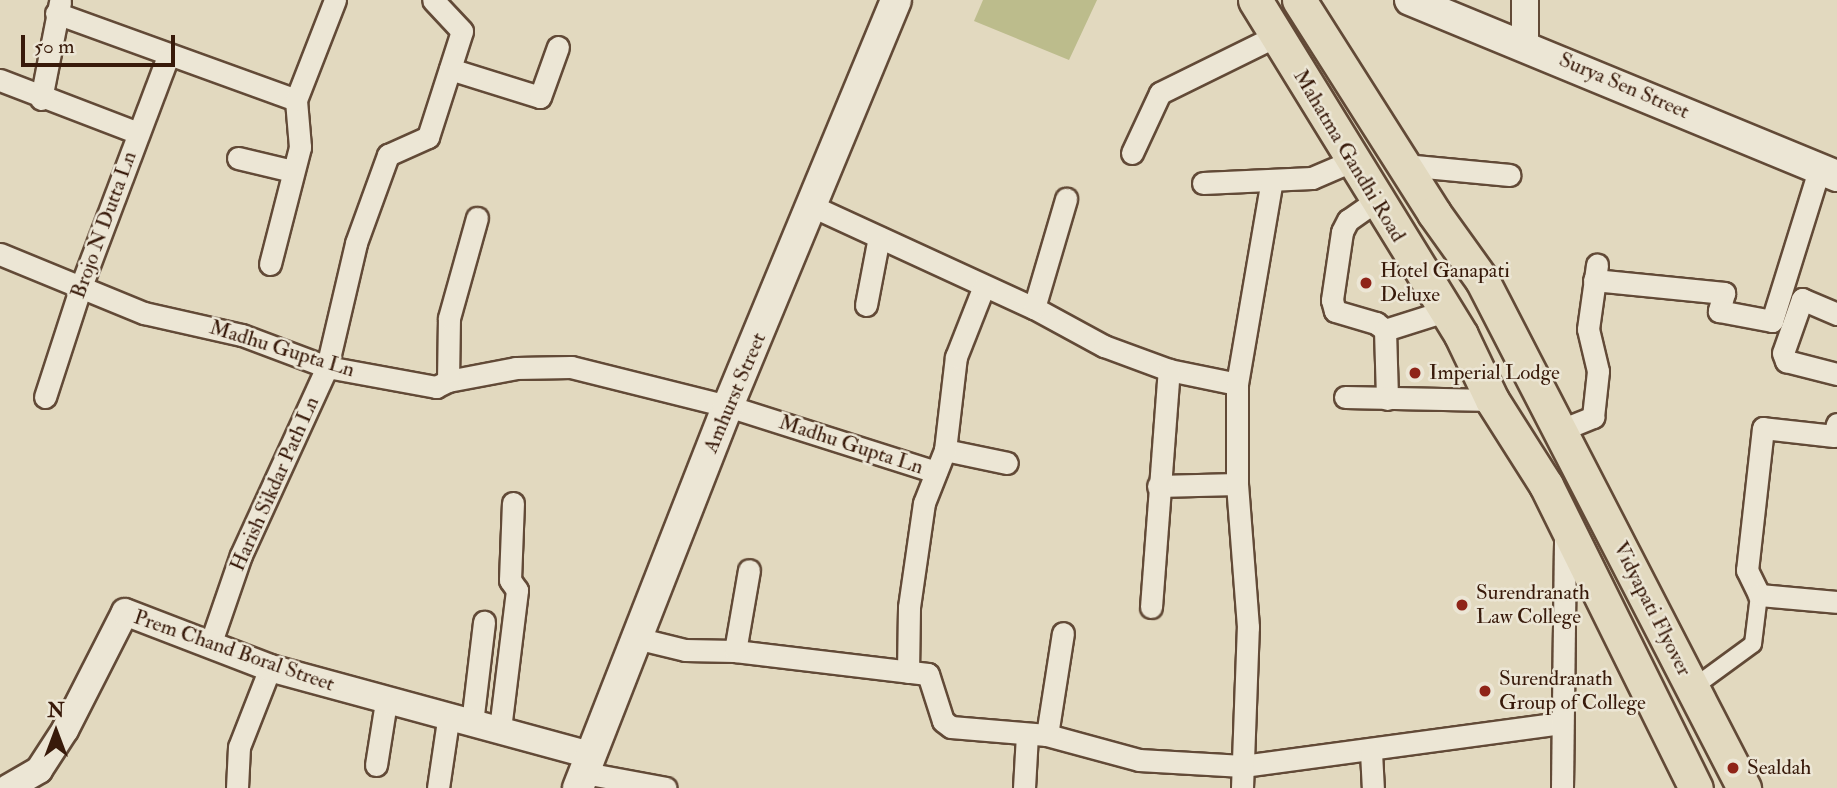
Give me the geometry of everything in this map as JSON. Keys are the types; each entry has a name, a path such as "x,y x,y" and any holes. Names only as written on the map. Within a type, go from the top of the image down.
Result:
{"main road":[{"name":"Amhurst Street","path":"585,772 728,406 814,207 824,169 895,0"},
{"name":"Mahatma Gandhi Road","path":"1255,0 1445,311 1492,400 1530,455 1565,530"},
{"name":"Vidyapati Flyover","path":"1299,0 1404,165 1482,280 1631,556 1744,788"},
{"name":"Surya Sen Street","path":"1410,0 1828,173"},
{"name":"Vidyapati Flyover","path":"1565,530 1594,578 1696,788"}],"street":[{"path":"270,264 300,147 296,100 335,0"},
{"name":"Harish Sikdar Path Ln","path":"211,642 241,555 327,367 356,243 388,155 428,137 462,31 433,0"},
{"path":"1525,0 1525,46"},
{"path":"41,99 58,7 168,55 296,100"},
{"path":"1132,153 1160,93 1276,36"},
{"path":"450,69 540,97 558,47"},
{"name":"Brojo N Dutta Ln","path":"45,397 80,289 168,55"},
{"path":"0,80 41,99 138,133"},
{"path":"238,158 292,171"},
{"path":"1203,183 1312,178 1354,160"},
{"path":"1404,165 1510,175"},
{"path":"1561,430 1594,417 1598,371 1588,329 1596,272 1724,293 1719,311 1772,321 1828,173"},
{"path":"1242,788 1248,627 1237,484 1237,384 1272,180"},
{"path":"1034,308 1066,200"},
{"path":"1377,201 1348,220 1342,232 1332,300 1335,311 1376,323 1385,330"},
{"path":"814,207 1034,308 1104,346 1169,370 1237,384"},
{"path":"448,381 449,318 477,218"},
{"path":"866,305 879,237"},
{"name":"Madhu Gupta Ln","path":"0,254 144,313 242,335 327,367 436,387 448,381 516,368 571,367 728,406 936,472"},
{"path":"908,672 909,607 924,503 944,450 956,357 984,286"},
{"path":"1837,314 1802,299 1783,353 1786,361 1837,374"},
{"path":"1385,330 1445,311"},
{"path":"1385,330 1387,399"},
{"path":"1151,607 1158,486 1169,370"},
{"path":"1345,397 1492,400"},
{"path":"1701,682 1754,645 1759,595 1747,570 1763,428 1833,436 1837,424"},
{"path":"944,450 1007,463"},
{"path":"1158,486 1237,484"},
{"path":"500,729 517,590 510,580 513,503"},
{"path":"1562,788 1565,530"},
{"path":"1565,530 1696,788"},
{"path":"1631,556 1701,682 1755,788"},
{"path":"734,651 749,570"},
{"path":"1759,595 1837,602"},
{"name":"Prem Chand Boral Street","path":"8,788 39,770 65,730 125,612 211,642 270,668 386,702 500,729 585,772"},
{"path":"438,788 460,721 484,622"},
{"path":"1024,788 1063,633"},
{"path":"636,638 685,650 734,651 928,674 943,721 951,727 1037,734 1139,760 1243,766 1371,752 1561,723"},
{"path":"237,788 239,747 270,668"},
{"path":"376,765 386,702"},
{"path":"1371,752 1373,788"},
{"path":"585,772 666,788"}],"green space":[{"path":"983,0 1097,0 1069,60 974,21"}],"place":[{"name":"Hotel Ganapati Deluxe","path":"1366,283"},
{"name":"Imperial Lodge","path":"1415,373"},
{"name":"Surendranath Law College","path":"1462,605"},
{"name":"Surendranath Group of College","path":"1485,691"},
{"name":"Sealdah","path":"1733,768"}]}
